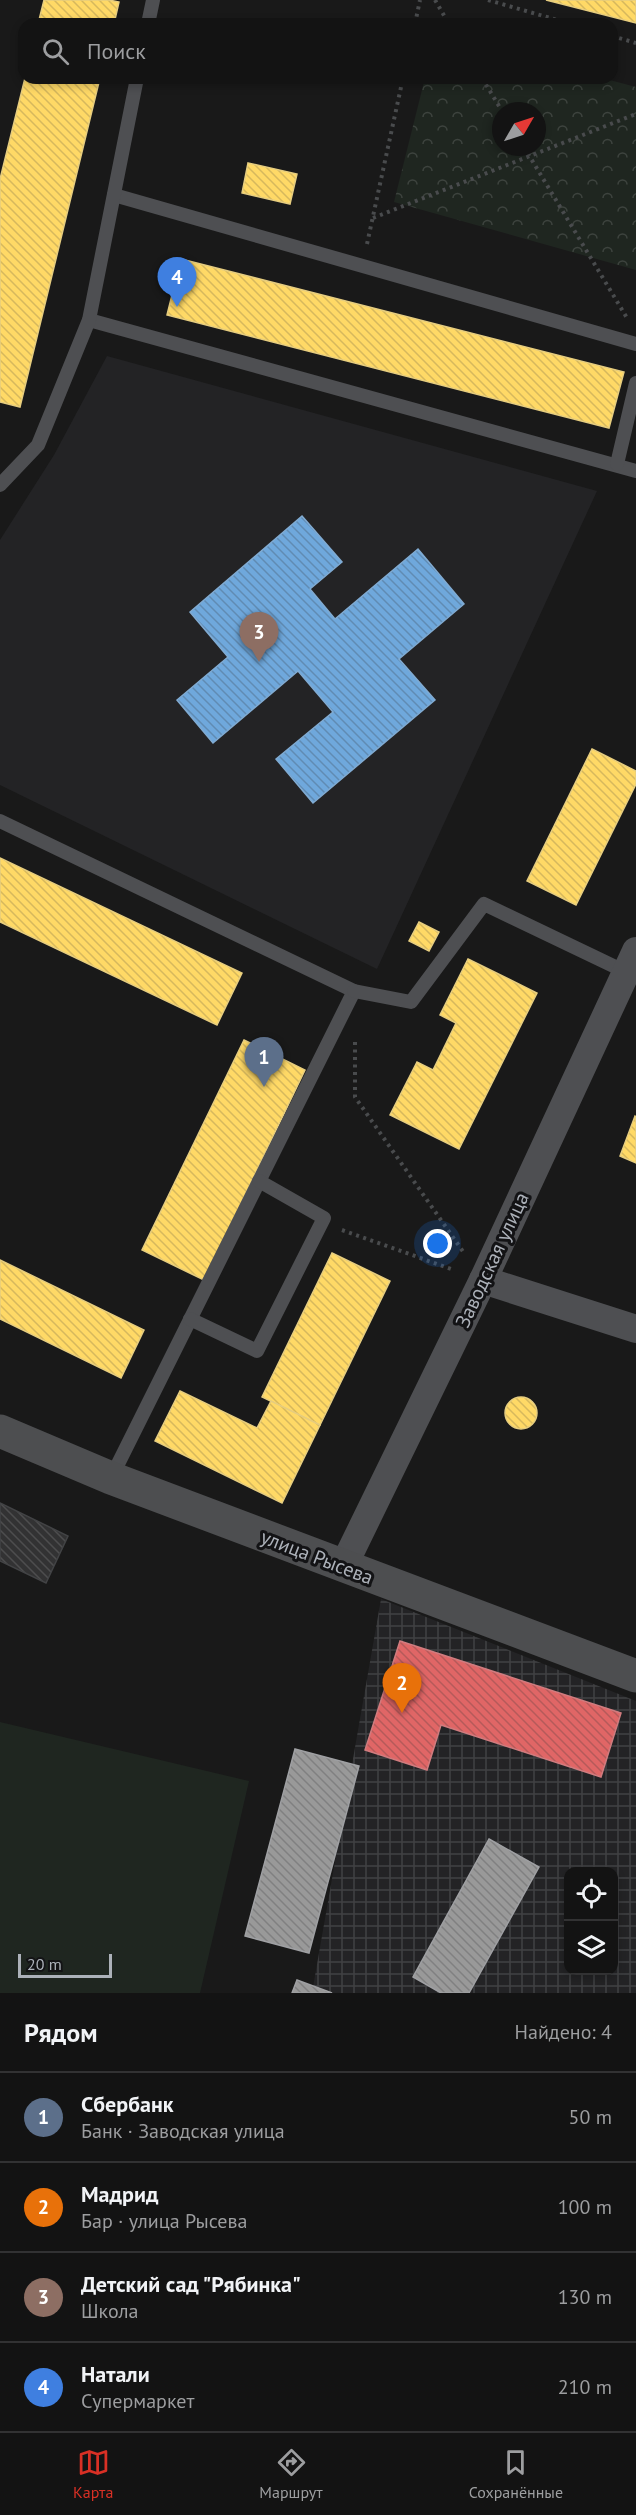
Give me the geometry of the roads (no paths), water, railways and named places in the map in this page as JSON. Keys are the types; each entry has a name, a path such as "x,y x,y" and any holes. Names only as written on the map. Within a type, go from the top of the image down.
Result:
{"main road":[{"name":"улица Рысева","path":"0,1431 111,1478 636,1676"}],"street":[{"name":"Заводская улица","path":"343,1567 483,1281 631,961"},
{"path":"483,1281 636,1329"}],"lane":[{"path":"149,18 153,0"},
{"path":"0,485 38,445 89,320 136,84"},
{"path":"114,195 636,344"},
{"path":"89,320 636,471"},
{"path":"617,464 636,383"},
{"path":"0,821 354,991 411,1002 484,904 631,961"},
{"path":"111,1478 354,991"},
{"path":"190,1319 257,1351 324,1218 259,1181"}],"place":[{"name":"Натали","path":"177,307"},
{"name":"Детский сад \"Рябинка\"","path":"259,662"},
{"name":"Сбербанк","path":"264,1087"},
{"name":"Мадрид","path":"402,1713"}]}
